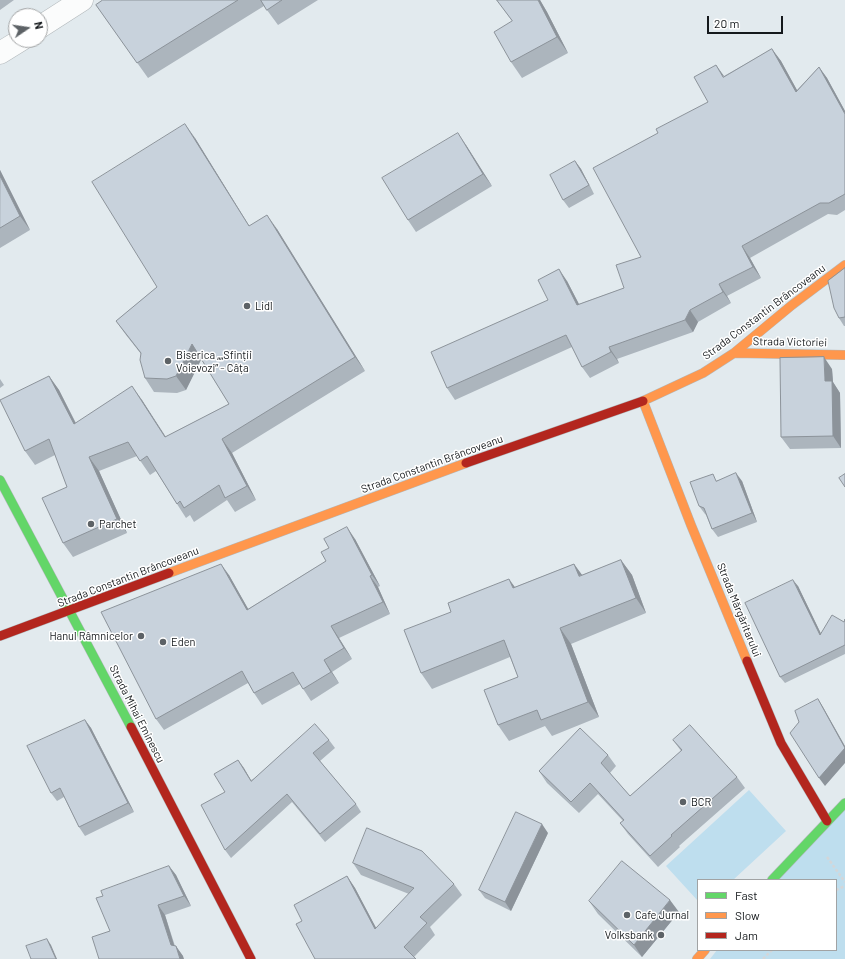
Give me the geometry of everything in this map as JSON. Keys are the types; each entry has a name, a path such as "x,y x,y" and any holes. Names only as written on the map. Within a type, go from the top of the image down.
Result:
{"street":[{"path":"48,22 82,0"},
{"name":"Strada Constantin Brâncoveanu","path":"0,636 70,612 117,592 414,482 643,401 703,373 734,353 792,304 845,265"},
{"name":"Strada Victoriei","path":"734,353 845,354"},
{"name":"Strada Mărgăritarului","path":"643,401 691,525 781,743 827,821"},
{"name":"Strada Mihai Eminescu","path":"0,480 251,959"},
{"path":"773,879 845,802"},
{"path":"697,959 704,951"}],"path":[{"path":"813,837 845,882"},
{"path":"763,959 771,951"}],"shaded area":[{"path":"749,790 786,831 734,879 697,879 697,900 666,866"},
{"path":"845,803 845,959 710,959 716,951 837,951 837,879 778,879"}],"building":[{"path":"103,0 238,0 137,63 96,5"},
{"path":"261,0 282,0 267,10"},
{"path":"497,0 538,0 557,37 511,62 494,32 512,21"},
{"path":"772,49 796,92 819,67 845,114 845,194 829,203 820,203 742,246 753,267 719,284 723,292 690,310 685,320 609,347 611,352 582,367 566,335 447,388 431,352 548,300 538,280 559,269 577,305 624,288 616,265 641,257 593,168 658,133 656,129 708,102 694,77 716,65 723,77"},
{"path":"185,124 249,226 267,215 355,357 222,439 247,486 225,498 219,485 184,508 180,501 177,504 147,456 140,461 128,442 89,457 117,519 63,543 42,498 67,487 49,439 25,451 0,400 49,376 74,424 132,386 165,437 229,404 192,344 176,376 167,379 145,378 140,360 141,353 116,321 157,287 92,182"},
{"path":"458,133 483,174 408,220 382,178"},
{"path":"575,161 589,185 563,200 550,175"},
{"path":"0,176 20,216 0,228"},
{"path":"845,268 845,317 839,318 834,308 828,281"},
{"path":"824,357 825,381 832,381 833,436 781,437 780,358"},
{"path":"736,473 752,513 712,529 704,508 699,506 690,482 713,474 716,481"},
{"path":"845,474 845,487 839,478"},
{"path":"347,527 372,575 370,576 383,602 331,626 344,648 324,660 331,672 303,689 293,672 254,693 242,671 156,719 101,612 221,564 247,610 326,561 321,552 329,548 324,539"},
{"path":"621,560 636,598 560,628 588,702 541,720 537,710 498,725 484,690 518,677 504,640 421,673 404,630 451,612 448,603 509,579 513,588 574,564 579,576"},
{"path":"793,580 820,635 832,615 844,622 845,619 845,645 780,677 745,603"},
{"path":"818,699 845,748 819,778 790,733 799,722 795,711"},
{"path":"85,720 128,803 79,827 60,788 51,793 27,746"},
{"path":"315,724 329,740 313,753 356,804 320,834 287,794 225,850 201,805 225,792 214,774 238,760 251,781"},
{"path":"690,725 737,777 671,835 672,836 650,856 620,823 624,820 590,783 571,802 539,771 580,728 608,755 601,763 630,796 682,750 673,740"},
{"path":"516,812 542,824 505,902 479,890"},
{"path":"367,828 422,851 454,884 420,917 427,923 404,947 416,959 315,959 296,924 302,921 294,905 347,876 375,929 414,888 353,863"},
{"path":"622,861 670,900 634,945 589,901"},
{"path":"169,866 184,896 158,905 171,945 176,946 180,959 99,959 92,937 110,931 96,898 103,896 101,891"},
{"path":"47,939 56,959 31,959 26,946"}],"traffic: fast":[{"path":"0,480 131,727"},
{"path":"773,879 845,803"}],"traffic: slow":[{"path":"643,401 703,373 734,353 792,305 845,265"},
{"path":"734,353 845,355"},
{"path":"643,401 691,525 747,661"},
{"path":"169,573 466,463"},
{"path":"697,959 704,951"}],"traffic: jam":[{"path":"466,463 643,401"},
{"path":"0,636 169,573"},
{"path":"747,661 781,743 827,821"},
{"path":"131,727 251,959"}],"place":[{"name":"Lidl","path":"247,306"},
{"name":"Biserica „„Sfinții Voievozi” - Câța","path":"168,361"},
{"name":"Parchet","path":"91,524"},
{"name":"Hanul Râmnicelor","path":"141,636"},
{"name":"Eden","path":"163,642"},
{"name":"BCR","path":"683,802"},
{"name":"Cafe Jurnal","path":"627,915"},
{"name":"Volksbank","path":"661,935"}]}
